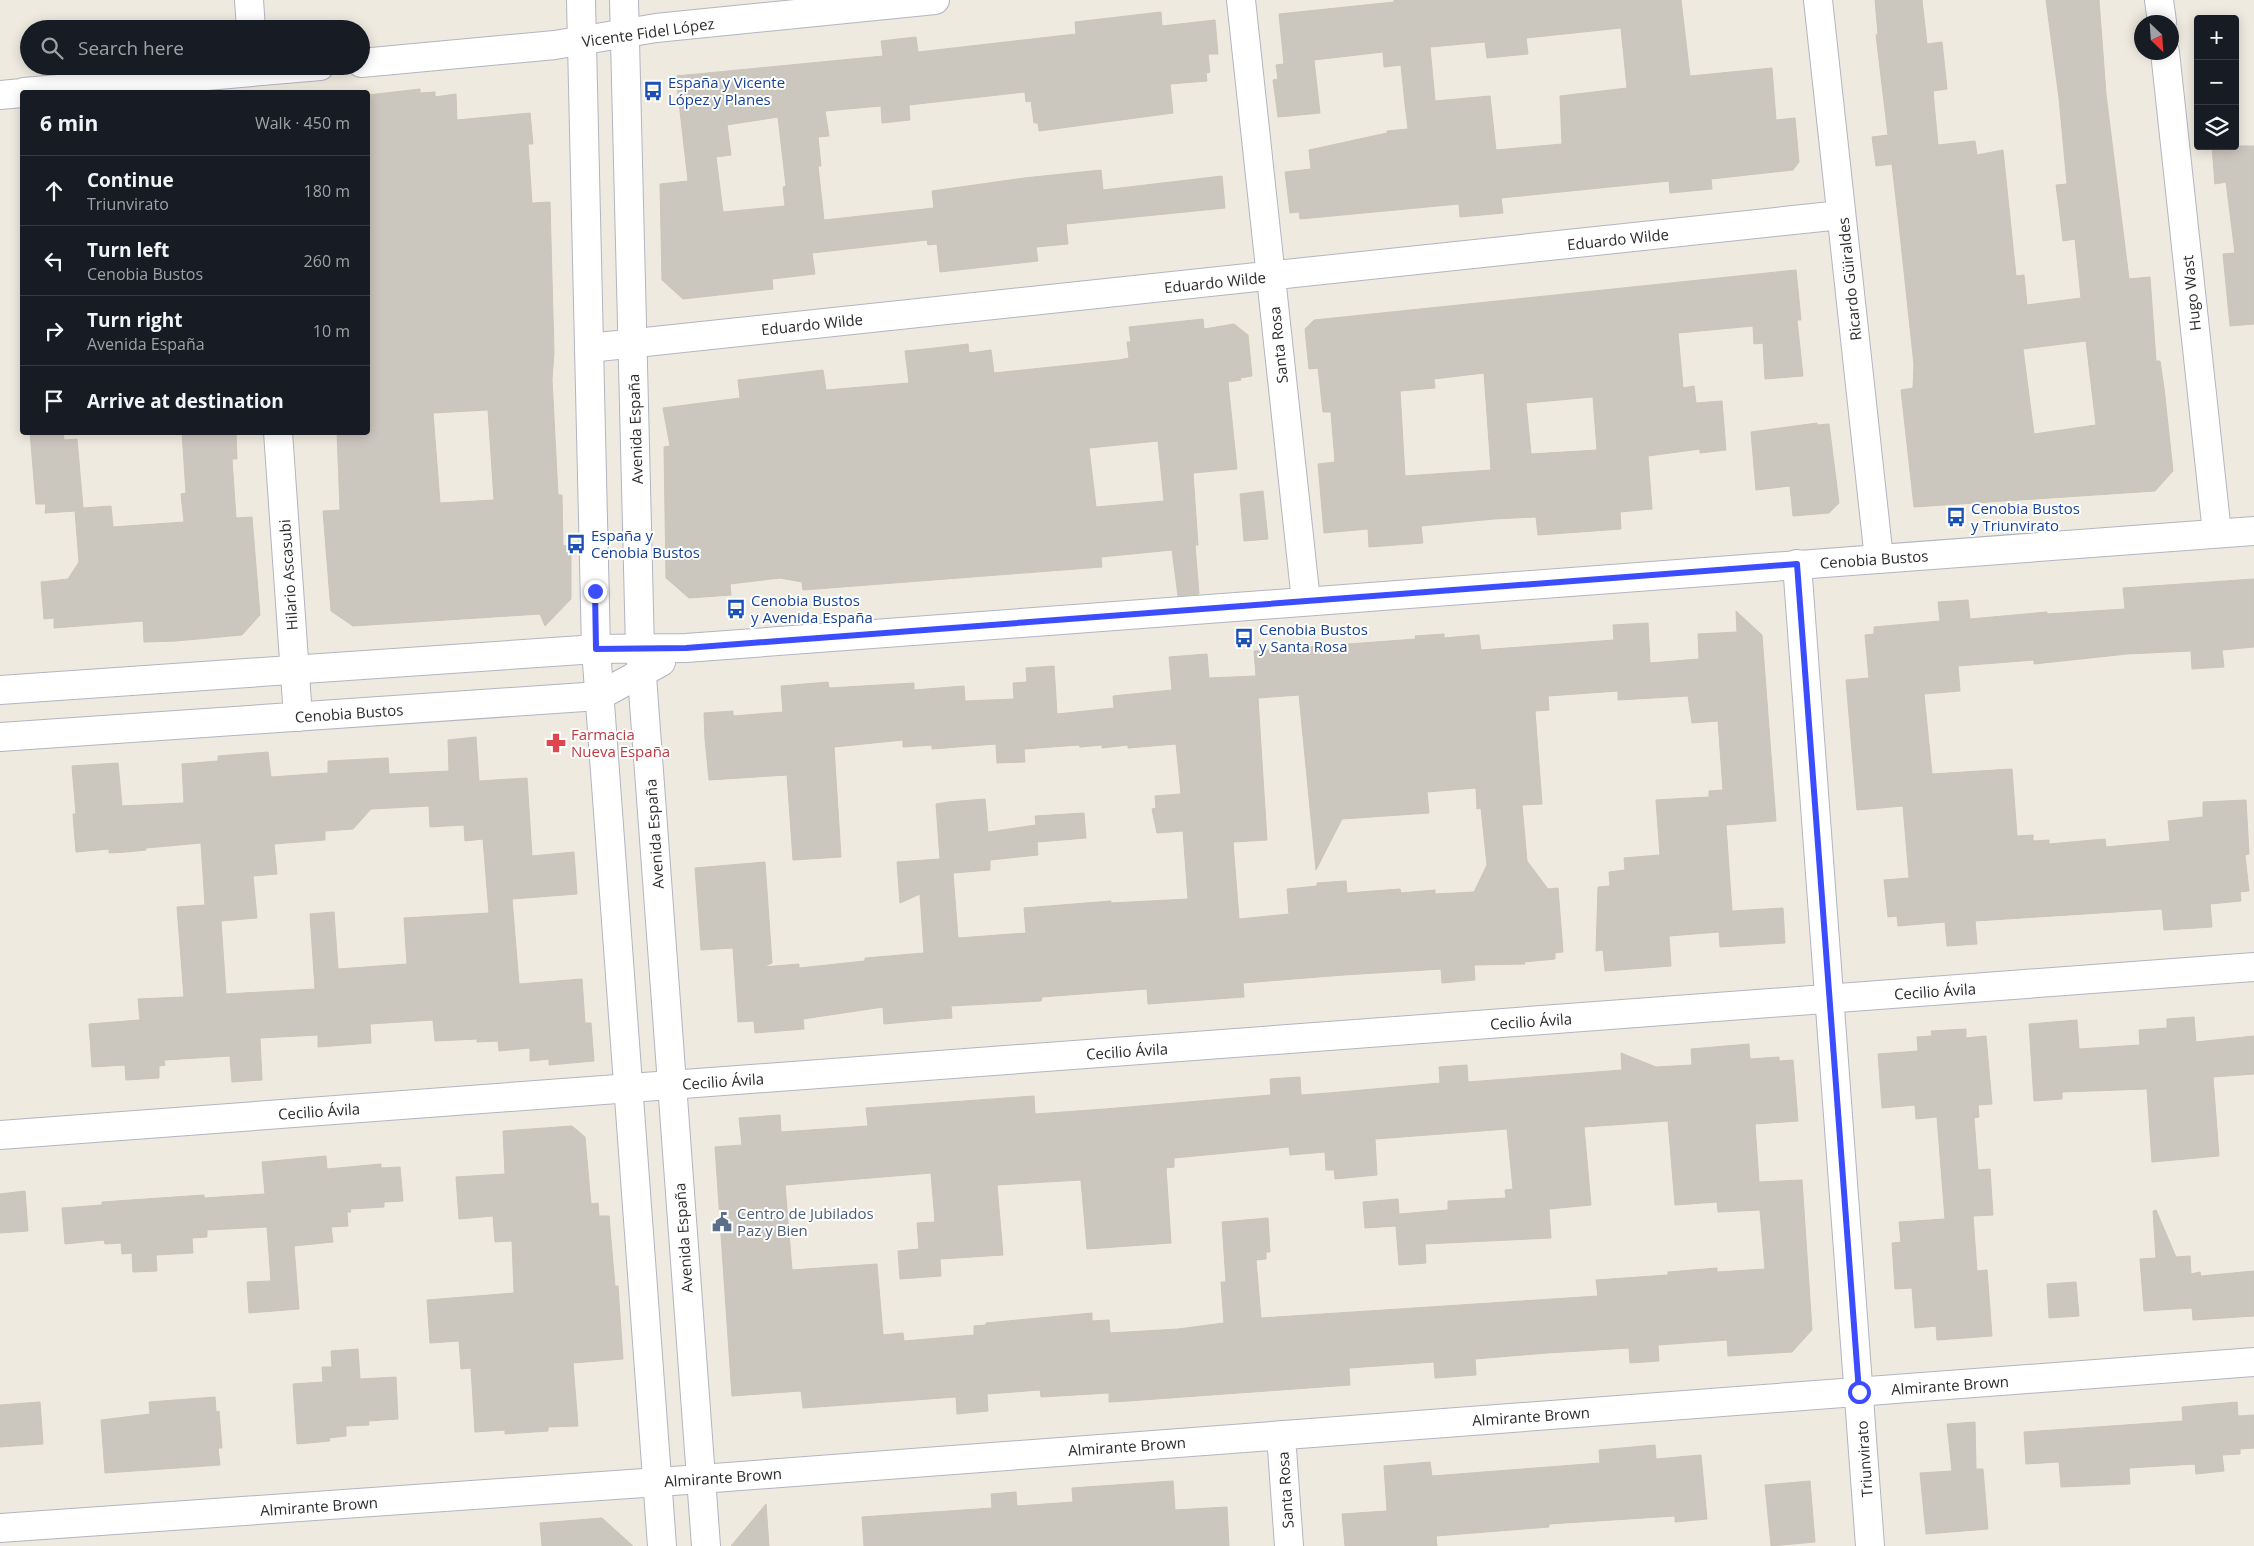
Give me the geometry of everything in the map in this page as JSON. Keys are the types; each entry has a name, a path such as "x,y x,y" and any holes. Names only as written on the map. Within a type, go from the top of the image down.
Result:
{"street":[{"path":"249,0 250,20"},
{"path":"581,0 596,649 662,1546"},
{"name":"Avenida España","path":"624,0 641,661 706,1546"},
{"name":"Vicente Fidel López","path":"370,61 555,45 656,28 935,0"},
{"name":"Santa Rosa","path":"1241,0 1306,602"},
{"name":"Ricardo Güiraldes","path":"1818,0 1879,559"},
{"path":"2159,0 2161,15"},
{"name":"Hugo Wast","path":"2166,60 2216,533"},
{"path":"66,90 254,77"},
{"path":"0,95 20,93"},
{"name":"Eduardo Wilde","path":"589,348 1841,215"},
{"name":"Hilario Ascasubi","path":"278,435 298,717"},
{"name":"Cenobia Bustos","path":"0,737 599,696 641,661 686,648 2254,531"},
{"name":"Triunvirato","path":"1797,564 1870,1546"},
{"name":"Cenobia Bustos","path":"0,690 596,649 641,661"},
{"name":"Cecilio Ávila","path":"0,1135 2254,967"},
{"name":"Almirante Brown","path":"0,1528 701,1479 2254,1362"},
{"name":"Santa Rosa","path":"1281,1435 1289,1546"}],"building":[{"path":"1394,0 1681,0 1690,76 1772,68 1776,120 1795,118 1799,162 1793,170 1711,179 1712,189 1670,193 1669,181 1501,198 1503,213 1460,217 1459,204 1300,219 1299,212 1290,213 1285,172 1311,169 1309,150 1387,133 1387,131 1408,129 1401,65 1384,67 1383,52 1314,60 1320,113 1278,117 1273,80 1278,79 1276,65 1284,64 1279,14 1394,2","holes":["1621,28 1627,88 1560,96 1562,144 1496,150 1490,96 1435,101 1430,47 1485,42 1487,58 1528,54 1526,38"]},
{"path":"1875,0 1922,0 1927,44 1942,42 1947,89 1933,91 1938,145 1975,141 1977,155 2003,150 2016,276 2024,275 2027,305 2081,298 2075,239 2063,241 2056,185 2067,184 2059,98 2046,0 2099,0 2106,94 2129,279 2150,277 2156,361 2160,361 2164,388 2173,471 2155,491 1914,507 1901,390 1913,388 1914,365 1900,234 1892,164 1876,166 1872,137 1888,135 1876,35 1878,34","holes":["2086,341 2096,425 2034,434 2023,349"]},
{"path":"1161,12 1162,26 1215,20 1218,54 1208,54 1210,72 1206,73 1207,81 1170,84 1173,113 1039,131 1038,123 1034,123 1031,101 1026,102 1025,92 909,105 910,120 882,123 881,106 825,111 829,136 818,137 821,166 818,166 824,220 934,208 932,191 1024,178 1101,170 1103,190 1222,176 1225,208 1066,224 1068,244 1036,247 1038,261 940,272 937,244 928,245 927,240 812,253 815,274 772,279 773,289 683,299 662,280 660,184 688,181 676,76 883,56 881,41 916,37 918,52 1076,34 1075,22","holes":["778,117 786,186 783,187 785,206 723,212 716,157 731,155 727,125"]},
{"path":"420,89 420,93 435,92 435,97 456,94 457,120 530,113 533,144 528,144 532,203 550,202 554,353 552,379 558,495 562,495 563,546 571,545 571,599 545,626 540,614 353,626 331,611 323,511 340,510 337,435 370,435 370,95","holes":["488,410 494,500 440,503 433,413"]},
{"path":"2239,146 2254,146 2254,324 2230,326 2223,254 2235,253 2226,182 2215,184 2212,150 2239,150"},
{"path":"1796,270 1801,320 1797,320 1803,376 1765,379 1763,343 1754,344 1753,326 1678,333 1683,388 1694,386 1696,403 1722,401 1726,450 1700,453 1700,449 1648,456 1652,509 1620,512 1621,529 1538,535 1536,517 1494,519 1421,526 1423,543 1369,547 1368,529 1324,533 1318,464 1335,462 1331,412 1323,412 1318,368 1309,369 1305,329 1314,320","holes":["1484,373 1491,470 1405,476 1400,391 1435,388 1434,379","1593,397 1597,450 1531,454 1526,403"]},
{"path":"1203,319 1204,329 1234,324 1248,335 1252,376 1228,382 1237,469 1193,473 1198,545 1195,545 1199,594 1178,596 1172,550 1101,557 1102,567 803,590 802,582 780,578 730,584 731,595 689,598 666,578 664,447 670,446 663,408 740,398 738,380 823,370 826,390 909,383 905,351 968,344 969,353 991,350 994,373 1119,360 1129,358 1127,342 1131,342 1129,327","holes":["1158,441 1164,501 1096,507 1089,448"]},
{"path":"1817,423 1817,425 1829,424 1839,503 1829,513 1793,516 1790,486 1756,490 1751,432"},
{"path":"30,435 63,435 64,440 77,439 83,508 111,506 113,527 184,522 181,494 186,493 182,435 236,435 237,459 232,459 236,518 252,517 260,615 242,635 176,641 144,642 143,621 54,628 54,618 44,619 41,582 68,579 79,562 75,511 45,513 46,504 36,504"},
{"path":"1263,491 1268,539 1244,541 1240,494"},
{"path":"2254,579 2254,647 2222,650 2224,667 2192,669 2191,651 2127,654 2034,664 2034,660 1958,666 1960,691 1924,694 1932,774 2012,769 2017,836 2033,835 2033,841 2049,840 2049,844 2105,839 2106,847 2170,841 2168,821 2203,817 2203,802 2246,800 2249,854 2245,855 2249,891 2240,892 2241,901 2210,904 2212,927 2164,930 2162,909 1975,921 1977,944 1947,946 1945,922 1898,926 1897,916 1888,917 1884,880 1909,878 1903,806 1857,810 1846,680 1869,678 1865,635 1874,634 1874,627 1940,621 1938,602 1968,600 1970,619 2047,612 2047,614 2125,609 2123,588"},
{"path":"1736,611 1762,635 1776,821 1726,825 1732,911 1783,908 1785,943 1720,947 1719,932 1669,936 1671,966 1605,971 1603,950 1596,951 1598,887 1610,886 1609,872 1625,870 1624,858 1660,855 1656,800 1709,797 1709,791 1723,790 1718,721 1692,723 1688,696 1618,700 1618,691 1548,696 1549,710 1535,711 1542,804 1522,805 1527,861 1548,889 1558,888 1563,952 1555,953 1555,959 1524,962 1525,964 1474,965 1475,980 1442,983 1441,969 1344,975 1243,983 1244,997 1148,1004 1147,989 1042,997 1041,1001 951,1006 952,1018 884,1024 883,1007 803,1019 804,1029 755,1033 754,1021 738,1022 733,948 701,950 695,868 765,862 772,963 763,967 799,964 799,968 865,961 865,958 924,953 920,894 900,903 897,862 940,859 936,804 948,802 985,799 988,832 1036,825 1035,816 1084,813 1086,838 1037,842 1038,855 990,860 990,870 953,873 958,938 1026,933 1024,908 1111,901 1111,903 1188,899 1183,831 1157,833 1152,809 1156,808 1155,796 1181,794 1176,744 1128,748 1128,745 1102,748 1102,745 1080,747 1079,745 1024,749 1025,762 997,763 996,744 932,749 932,745 903,747 903,740 834,747 841,857 793,860 787,775 709,780 705,739 704,713 733,711 733,716 783,712 781,686 828,682 829,688 914,683 914,690 964,686 965,701 1014,699 1013,683 1027,682 1026,668 1054,666 1057,714 1114,708 1113,696 1172,690 1169,657 1207,654 1209,678 1256,676 1254,651 1416,639 1415,636 1444,634 1444,638 1479,635 1481,650 1614,640 1613,625 1648,623 1650,663 1699,659 1698,634 1737,632","holes":["1299,695 1316,870 1342,819 1429,813 1427,792 1476,788 1477,809 1481,808 1487,865 1474,892 1435,894 1435,890 1401,893 1400,889 1347,893 1346,881 1317,883 1317,886 1287,889 1289,914 1239,919 1233,842 1267,840 1258,698"]},
{"path":"476,737 479,781 527,778 532,856 574,852 577,894 512,899 519,984 582,979 585,1023 591,1023 594,1061 549,1065 549,1059 530,1061 530,1048 499,1051 498,1041 477,1042 477,1039 435,1041 433,1020 370,1024 371,1043 318,1047 318,1035 260,1038 262,1080 232,1082 230,1056 164,1060 165,1065 159,1066 159,1078 126,1080 125,1065 92,1067 89,1024 140,1020 138,999 184,997 177,907 205,905 201,843 146,848 146,850 126,852 109,853 109,849 76,852 73,814 76,814 72,766 118,763 122,806 184,803 182,764 218,761 218,756 268,752 271,777 328,773 328,761 388,758 389,774 449,771 448,740","holes":["429,806 430,827 464,825 465,841 483,839 489,913 404,918 407,964 338,969 334,912 310,914 315,989 226,994 221,921 257,918 253,876 277,874 274,844 325,840 325,831 353,829 371,809"]},
{"path":"2194,1017 2196,1042 2254,1036 2254,1074 2213,1077 2219,1156 2152,1162 2147,1089 2062,1092 2062,1099 2034,1101 2029,1024 2077,1020 2079,1049 2140,1045 2139,1030 2167,1028 2167,1019"},
{"path":"1966,1029 1966,1038 1986,1036 1992,1104 1978,1105 1979,1117 1974,1118 1978,1170 1990,1169 1993,1215 1973,1216 1977,1271 1987,1270 1992,1336 1937,1340 1936,1326 1915,1328 1912,1288 1895,1289 1892,1243 1901,1242 1899,1222 1945,1219 1937,1117 1916,1119 1915,1105 1882,1108 1878,1054 1918,1051 1917,1037 1932,1036 1931,1031"},
{"path":"1749,1044 1750,1059 1779,1057 1779,1061 1793,1060 1798,1121 1755,1124 1759,1182 1802,1180 1812,1330 1792,1352 1728,1356 1727,1340 1658,1345 1659,1361 1630,1363 1629,1348 1547,1353 1475,1359 1476,1375 1435,1378 1434,1362 1349,1368 1350,1385 1109,1402 1109,1393 1041,1397 1040,1390 987,1394 988,1411 957,1414 956,1397 803,1408 801,1391 732,1396 715,1147 742,1145 739,1118 780,1115 781,1132 868,1126 866,1108 1034,1096 1035,1114 1105,1109 1271,1095 1270,1079 1300,1077 1301,1095 1329,1093 1440,1083 1439,1067 1467,1065 1468,1082 1622,1070 1621,1053 1656,1067 1692,1065 1691,1049","holes":["1668,1121 1675,1205 1717,1202 1718,1212 1760,1210 1765,1269 1717,1272 1717,1268 1668,1272 1668,1275 1596,1280 1598,1296 1261,1318 1256,1260 1266,1259 1266,1252 1270,1252 1268,1218 1222,1222 1226,1282 1221,1282 1224,1323 1178,1329 1110,1333 1109,1320 1092,1321 1092,1313 986,1323 986,1325 974,1326 974,1335 904,1341 903,1333 883,1335 877,1264 792,1270 785,1185 931,1173 935,1222 917,1223 919,1249 898,1251 900,1279 941,1276 940,1259 1003,1255 997,1185 1081,1180 1087,1249 1171,1243 1166,1168 1174,1167 1174,1158 1289,1147 1290,1155 1325,1152 1326,1170 1334,1170 1335,1179 1377,1175 1375,1139 1507,1129 1513,1189 1505,1190 1506,1198 1448,1201 1448,1210 1399,1214 1398,1199 1363,1202 1365,1228 1396,1226 1399,1265 1426,1263 1425,1244 1551,1238 1549,1209 1591,1205 1584,1127"]},
{"path":"572,1126 585,1137 591,1204 598,1203 599,1216 609,1216 615,1286 618,1286 623,1359 573,1363 578,1426 548,1427 548,1431 505,1434 505,1430 475,1432 471,1368 461,1369 459,1341 430,1343 427,1300 514,1293 512,1241 495,1242 493,1216 459,1219 456,1177 505,1174 503,1131"},
{"path":"326,1156 327,1169 381,1164 381,1168 400,1167 403,1201 384,1202 384,1207 350,1209 351,1212 347,1212 348,1226 331,1227 333,1242 294,1246 299,1309 249,1313 247,1282 271,1281 267,1227 207,1230 207,1237 192,1238 193,1253 156,1255 157,1271 133,1272 132,1253 122,1254 121,1243 105,1244 104,1240 65,1244 62,1208 102,1205 102,1202 204,1195 204,1198 265,1194 262,1162"},
{"path":"25,1191 28,1231 0,1233 0,1194"},
{"path":"2156,1210 2176,1257 2190,1256 2191,1274 2200,1272 2201,1276 2254,1271 2254,1316 2193,1320 2192,1308 2144,1311 2140,1259 2156,1258 2153,1211"},
{"path":"2076,1282 2079,1316 2049,1318 2047,1284"},
{"path":"358,1349 360,1379 396,1377 398,1419 368,1421 369,1425 346,1426 346,1436 329,1438 330,1441 297,1444 293,1384 323,1382 322,1367 332,1367 331,1351"},
{"path":"215,1397 216,1412 219,1411 222,1448 218,1448 220,1465 105,1473 101,1420 150,1414 149,1402"},
{"path":"40,1402 43,1444 0,1447 0,1405"},
{"path":"2237,1402 2238,1416 2254,1415 2254,1448 2240,1449 2240,1454 2222,1455 2224,1471 2196,1474 2195,1464 2129,1468 2130,1484 2061,1487 2059,1462 2026,1464 2024,1432 2183,1421 2182,1407"},
{"path":"1975,1422 1976,1469 1983,1469 1988,1529 1926,1534 1920,1473 1952,1471 1947,1424"},
{"path":"1655,1445 1656,1459 1701,1455 1707,1519 1675,1522 1675,1516 1549,1524 1549,1527 1436,1536 1437,1546 1345,1546 1342,1514 1387,1511 1384,1466 1430,1462 1432,1476 1600,1463 1599,1450"},
{"path":"1173,1481 1175,1510 1227,1507 1229,1546 864,1546 862,1517 992,1508 991,1494 1016,1492 1017,1506 1073,1502 1072,1488"},
{"path":"1810,1481 1815,1542 1771,1546 1765,1485"},
{"path":"766,1504 769,1546 731,1546"},
{"path":"602,1518 633,1546 542,1546 540,1523"}],"place":[{"name":"España y Vicente López y Planes","path":"653,91"},
{"name":"Cenobia Bustos y Triunvirato","path":"1956,517"},
{"name":"España y Cenobia Bustos","path":"576,544"},
{"name":"Cenobia Bustos y Avenida España","path":"736,609"},
{"name":"Cenobia Bustos y Santa Rosa","path":"1244,638"},
{"name":"Farmacia Nueva España","path":"556,743"},
{"name":"Centro de Jubilados Paz y Bien","path":"722,1222"}],"route":[{"path":"595,591 596,649 686,648 1797,564 1859,1392"}]}
